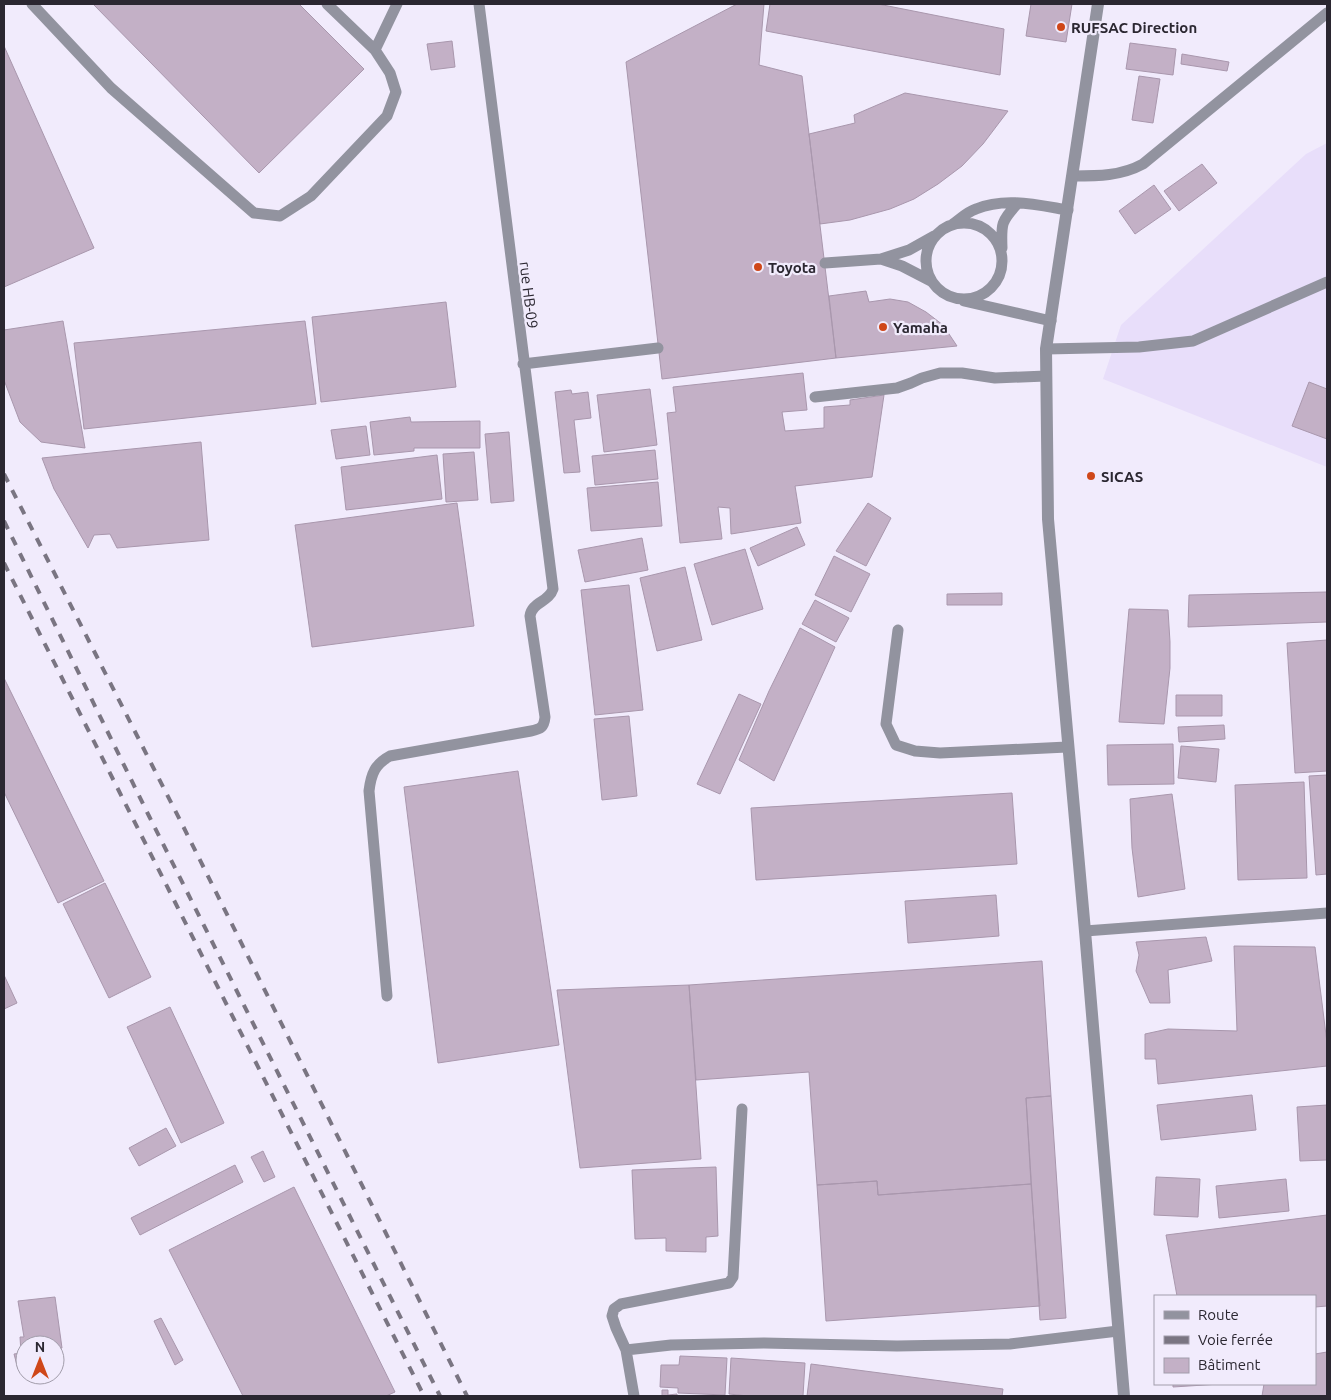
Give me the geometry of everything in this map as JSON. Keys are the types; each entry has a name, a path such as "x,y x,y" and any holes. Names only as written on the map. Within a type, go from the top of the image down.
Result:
{"street":[{"path":"1098,4 1046,349 1048,519 1124,1396"}],"lane":[{"path":"32,4 110,88 254,213 280,216 310,196 386,116 396,92 390,73 375,50 327,4"},
{"path":"375,50 397,4"},
{"name":"rue HB-09","path":"387,996 369,790 374,768 390,756 540,729 544,724 530,616 532,608 548,598 553,589 478,4"},
{"path":"1073,176 1105,176 1131,171 1143,164 1327,13"},
{"path":"825,263 881,259 909,250 974,209 991,204 1018,203 1068,210"},
{"path":"955,299 973,299 992,288 1001,273 1003,255 1001,225 1006,215 1018,203"},
{"path":"951,225 968,223 983,227 997,241 1003,255"},
{"path":"934,236 927,251 925,266 931,281 940,292 955,299 1051,321"},
{"path":"881,259 902,266 931,281"},
{"path":"1046,349 1139,347 1192,341 1327,282"},
{"path":"523,364 658,348"},
{"path":"815,397 896,388 911,384 922,378 940,374 962,374 996,378 1046,376"},
{"path":"898,630 886,724 896,745 915,751 940,753 1067,747"},
{"path":"1085,930 1327,913"},
{"path":"634,1396 626,1350 612,1316 614,1309 621,1304 729,1283 734,1277 742,1109"},
{"path":"626,1350 671,1345 764,1343 897,1346 1010,1344 1118,1331"}],"shaded area":[{"path":"1327,143 1327,467 1103,379 1121,325 1306,154"}],"building":[{"path":"93,4 299,4 364,69 259,173"},
{"path":"737,4 764,4 759,65 802,76 836,358 662,379 626,62"},
{"path":"770,4 878,4 1004,29 1000,75 766,31"},
{"path":"1031,4 1072,4 1066,42 1026,36"},
{"path":"452,41 455,67 431,70 427,44"},
{"path":"1130,43 1176,49 1173,75 1126,69"},
{"path":"4,46 94,248 4,287"},
{"path":"1182,54 1229,62 1227,71 1181,64"},
{"path":"1139,76 1160,79 1153,123 1132,120"},
{"path":"905,93 1008,111 983,144 962,166 914,199 890,209 850,220 820,224 809,134 855,123 854,115"},
{"path":"1202,164 1217,183 1179,211 1164,191"},
{"path":"1154,185 1171,209 1135,234 1119,211"},
{"path":"866,291 869,302 890,299 908,302 926,312 943,325 957,346 836,358 829,296"},
{"path":"446,302 456,387 321,402 312,317"},
{"path":"63,321 85,448 41,442 20,422 4,380 4,330"},
{"path":"305,321 316,404 84,429 74,343"},
{"path":"803,373 807,410 782,412 785,431 824,428 824,407 850,405 850,400 884,395 872,477 795,486 801,523 731,534 730,508 718,507 722,539 680,543 667,413 676,412 673,387"},
{"path":"1309,382 1327,389 1327,439 1292,426"},
{"path":"650,389 657,445 604,452 597,395"},
{"path":"571,390 572,394 588,392 591,418 574,420 580,472 564,473 555,392"},
{"path":"410,417 411,422 480,421 480,448 414,448 414,451 374,455 370,422"},
{"path":"366,426 370,455 336,459 331,430"},
{"path":"509,432 514,501 491,503 485,434"},
{"path":"201,442 209,540 117,548 110,534 94,535 88,548 54,489 42,458"},
{"path":"655,450 658,479 595,485 592,456"},
{"path":"474,452 478,500 446,502 443,454"},
{"path":"437,455 442,499 346,510 341,467"},
{"path":"658,482 662,526 591,531 587,488"},
{"path":"457,503 474,626 312,647 295,525"},
{"path":"868,503 891,518 866,566 836,551"},
{"path":"797,527 805,545 758,566 750,548"},
{"path":"642,538 648,570 585,582 578,550"},
{"path":"745,549 763,609 712,625 694,564"},
{"path":"834,556 870,574 851,612 815,595"},
{"path":"685,567 702,640 657,651 640,578"},
{"path":"629,585 643,710 595,715 581,590"},
{"path":"1327,592 1327,622 1188,627 1189,595"},
{"path":"1002,593 1002,605 947,605 947,594"},
{"path":"815,600 849,618 836,642 802,624"},
{"path":"1129,609 1168,610 1170,668 1164,724 1119,722"},
{"path":"800,628 835,647 774,781 739,760 769,691"},
{"path":"1327,640 1327,771 1295,773 1287,643"},
{"path":"4,678 104,881 58,903 4,792"},
{"path":"739,694 761,704 720,794 697,784"},
{"path":"1176,695 1222,695 1222,716 1176,716"},
{"path":"629,716 637,796 602,800 594,719"},
{"path":"1224,725 1225,739 1179,742 1178,727"},
{"path":"1173,744 1174,784 1108,785 1107,745"},
{"path":"1181,746 1219,749 1216,782 1178,778"},
{"path":"518,771 559,1045 438,1063 404,787"},
{"path":"1327,775 1327,874 1316,875 1309,776"},
{"path":"1304,782 1307,878 1238,880 1235,785"},
{"path":"1012,793 1017,864 756,880 751,808"},
{"path":"1172,794 1185,889 1138,897 1132,848 1130,799"},
{"path":"105,883 151,977 109,998 63,904"},
{"path":"996,895 999,936 908,943 905,901"},
{"path":"1206,937 1212,961 1168,970 1170,1003 1150,1003 1136,971 1139,955 1136,942"},
{"path":"1234,946 1315,947 1327,1043 1327,1066 1158,1084 1156,1059 1145,1059 1145,1034 1168,1029 1237,1031"},
{"path":"1042,961 1051,1096 1026,1098 1031,1184 878,1195 877,1181 817,1185 809,1072 696,1080 689,985"},
{"path":"4,975 17,1003 4,1009"},
{"path":"689,985 701,1159 580,1168 557,990"},
{"path":"170,1007 224,1123 181,1143 127,1027"},
{"path":"1252,1095 1256,1130 1161,1140 1157,1105"},
{"path":"1051,1096 1066,1318 1040,1320 1026,1098"},
{"path":"1327,1105 1327,1160 1300,1161 1297,1107"},
{"path":"166,1128 176,1146 139,1166 129,1148"},
{"path":"263,1151 275,1177 264,1182 251,1157"},
{"path":"235,1165 243,1182 140,1235 131,1218"},
{"path":"716,1167 718,1236 706,1237 706,1252 666,1251 666,1238 635,1239 632,1170"},
{"path":"1156,1177 1200,1179 1198,1217 1154,1215"},
{"path":"1286,1179 1289,1211 1219,1218 1216,1186"},
{"path":"877,1181 878,1195 1031,1184 1040,1306 826,1321 817,1185"},
{"path":"294,1187 395,1392 386,1396 243,1396 169,1250"},
{"path":"1327,1215 1327,1306 1316,1307 1316,1295 1177,1295 1166,1235"},
{"path":"55,1297 60,1335 24,1335 18,1301"},
{"path":"161,1318 183,1360 175,1365 154,1321"},
{"path":"1327,1352 1327,1396 1262,1396 1264,1385 1316,1385 1316,1354"},
{"path":"680,1356 727,1358 725,1395 678,1393 678,1388 660,1387 661,1365 679,1365"},
{"path":"731,1358 805,1363 803,1396 729,1394"},
{"path":"811,1364 1003,1389 1002,1396 807,1396"},
{"path":"1173,1385 1204,1385 1173,1387"},
{"path":"662,1390 668,1390 668,1395 677,1394 677,1396 662,1396"}],"railway":[{"path":"4,474 184,828 467,1396"},
{"path":"4,521 149,816 440,1396"},
{"path":"4,563 424,1396"}],"place":[{"name":"RUFSAC Direction","path":"1061,27"},
{"name":"Toyota","path":"758,267"},
{"name":"Yamaha","path":"883,327"},
{"name":"SICAS","path":"1091,476"}]}
